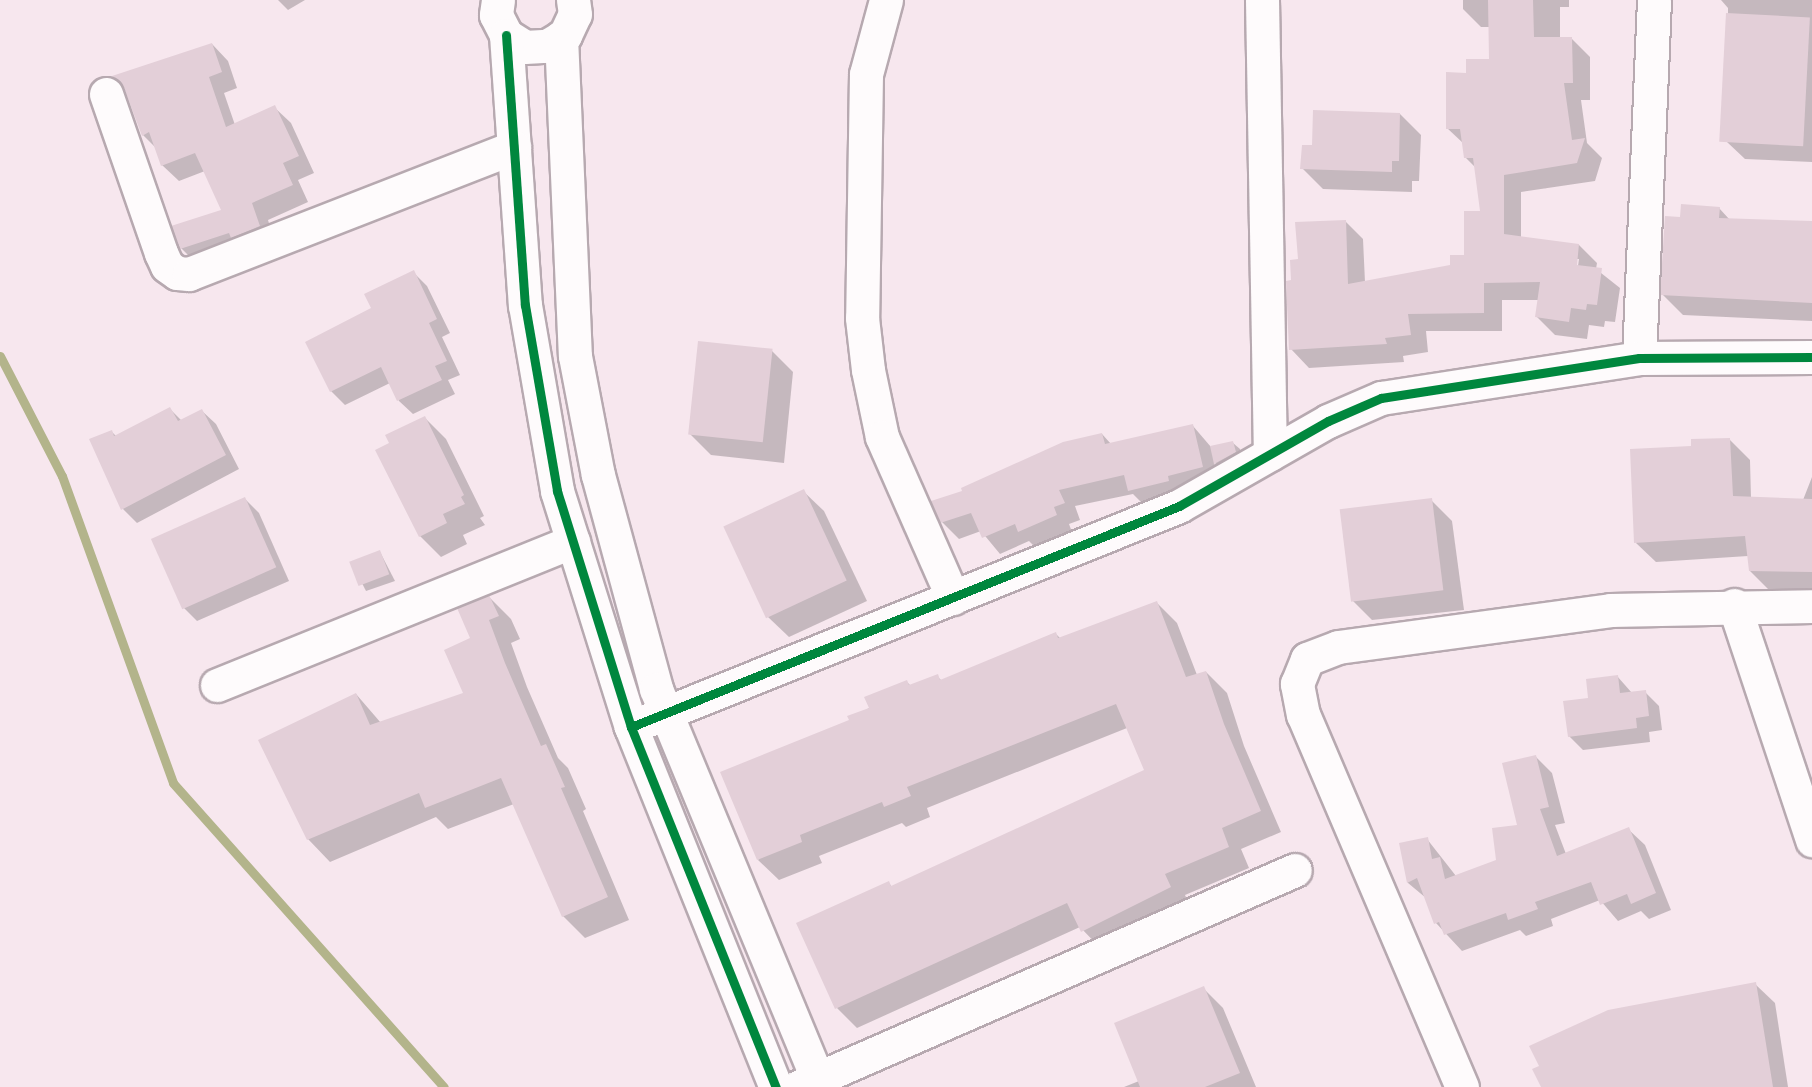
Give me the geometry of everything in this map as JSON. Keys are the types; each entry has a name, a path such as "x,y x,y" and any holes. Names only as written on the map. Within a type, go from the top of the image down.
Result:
{"street":[{"path":"498,0 496,15 506,35 525,305 557,491 631,727 776,1087"},
{"path":"506,35 525,47 547,46 561,37 575,14 573,0"},
{"path":"886,0 866,74 862,318 868,370 882,437 952,598"},
{"path":"1262,0 1270,454"},
{"path":"1639,358 1654,0"},
{"path":"561,37 575,356 598,475 656,689 813,1084 1295,870"},
{"path":"106,94 161,252 167,266 177,273 189,274 514,147"},
{"path":"631,727 1179,506 1328,421 1381,398 1639,358 1812,357"},
{"path":"217,685 573,541"},
{"path":"1462,1087 1303,715 1297,684 1307,659 1338,647 1611,610 1734,604 1812,606"},
{"path":"1734,604 1812,840"}],"building":[{"path":"1488,0 1533,0 1534,37 1572,37 1573,83 1564,83 1572,140 1585,138 1577,163 1504,175 1504,234 1579,244 1577,265 1602,268 1597,305 1587,304 1586,310 1571,308 1569,322 1535,317 1540,282 1484,283 1484,313 1408,314 1411,335 1385,338 1387,344 1289,350 1286,281 1291,280 1290,260 1298,259 1295,222 1346,220 1348,284 1450,265 1450,255 1464,255 1464,211 1480,211 1473,158 1464,158 1460,129 1446,129 1446,72 1466,73 1466,59 1489,59"},
{"path":"1726,13 1810,17 1803,146 1719,142"},
{"path":"212,43 222,72 209,77 226,127 275,105 299,156 283,163 293,185 252,203 260,226 231,238 229,233 180,249 171,226 221,210 195,153 161,166 149,132 142,136 124,88 112,76"},
{"path":"1313,110 1400,113 1399,161 1392,161 1392,172 1300,169 1302,145 1312,145"},
{"path":"1681,204 1720,207 1719,218 1812,221 1812,303 1660,295 1665,216 1680,217"},
{"path":"414,270 437,319 429,323 447,361 435,366 442,380 397,401 381,367 330,392 305,342 371,308 364,294"},
{"path":"698,341 773,349 763,442 688,434"},
{"path":"170,407 178,421 202,409 226,455 121,510 89,439 112,430 114,436"},
{"path":"425,416 464,495 461,497 465,504 443,514 447,523 419,537 375,450 389,443 385,435"},
{"path":"1193,424 1203,467 1168,476 1169,481 1128,491 1124,475 1059,490 1065,503 1054,507 1057,515 1018,532 1015,524 982,538 971,513 940,523 931,501 962,491 961,488 1063,442 1102,433 1105,444"},
{"path":"1730,438 1733,496 1812,499 1812,572 1749,571 1745,536 1634,543 1630,449 1691,446 1691,439"},
{"path":"1233,441 1236,452 1214,464 1210,446"},
{"path":"804,489 847,581 766,618 723,527"},
{"path":"245,497 276,567 182,609 151,539"},
{"path":"1432,498 1443,590 1351,602 1340,509"},
{"path":"380,550 389,574 359,586 349,562"},
{"path":"489,595 499,616 489,620 505,663 541,746 546,744 565,787 561,788 608,897 562,917 501,778 425,808 419,793 307,840 258,740 356,693 370,725 463,693 444,650 470,638 457,608"},
{"path":"1157,601 1186,677 1206,671 1224,724 1261,811 1222,828 1229,847 1165,874 1171,887 1081,932 1067,903 835,1009 796,923 889,881 891,886 1144,770 1116,704 907,787 911,796 884,807 882,802 800,835 802,842 757,860 720,772 849,720 847,716 869,708 864,697 907,680 909,685 938,674 940,680 1056,632 1058,638"},
{"path":"1618,675 1620,693 1646,690 1649,716 1636,718 1637,728 1568,737 1563,701 1588,698 1586,679"},
{"path":"1536,755 1549,807 1540,809 1557,856 1629,827 1656,893 1631,904 1627,894 1600,905 1591,882 1535,902 1538,909 1508,920 1506,913 1444,935 1439,922 1434,924 1417,878 1407,883 1399,843 1428,837 1432,859 1440,857 1445,879 1496,860 1492,828 1517,825 1502,763"},
{"path":"1756,982 1773,1087 1541,1087 1532,1069 1539,1066 1529,1046 1608,1010"},
{"path":"1204,986 1240,1073 1205,1087 1140,1087 1114,1023"}],"waterway":[{"path":"0,356 62,476 173,783 444,1087"}],"cycle path":[{"path":"506,35 525,305 557,491 631,727 776,1087"},
{"path":"631,727 1179,506 1328,421 1381,398 1639,358 1812,357"}]}
